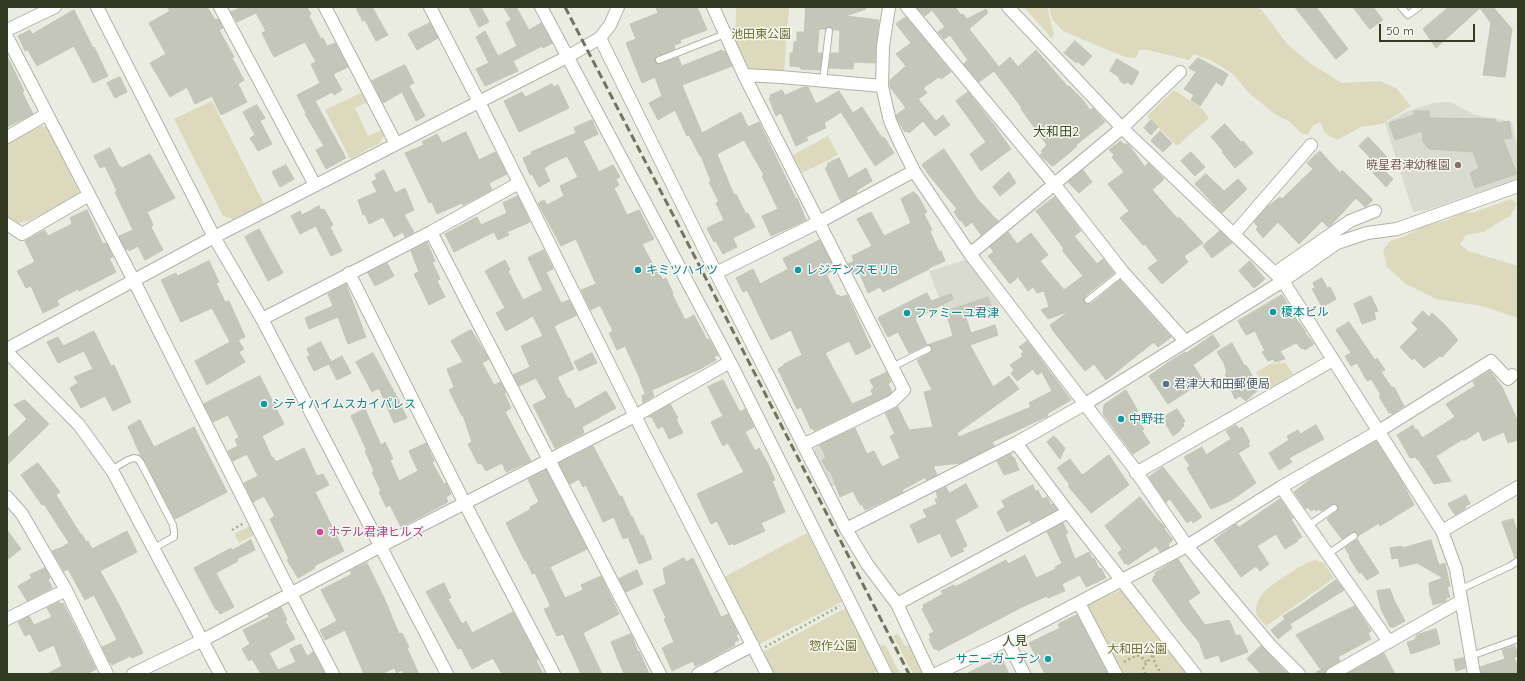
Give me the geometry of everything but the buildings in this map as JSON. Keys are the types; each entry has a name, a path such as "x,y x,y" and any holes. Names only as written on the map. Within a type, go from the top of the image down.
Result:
{"street":[{"path":"7,30 55,7"},
{"path":"97,7 214,237 262,319 447,674"},
{"path":"220,7 315,185"},
{"path":"326,7 396,144"},
{"path":"430,7 479,102 635,416 767,674"},
{"path":"541,7 730,362 886,674"},
{"path":"7,349 133,279 568,57 600,38 610,25 618,7"},
{"path":"713,7 744,75 904,390 893,401 803,445"},
{"path":"889,7 883,46 882,86 890,121 900,146 914,171 970,254 1136,472 1187,546 1270,645 1299,674"},
{"path":"907,7 1124,272 1185,341"},
{"path":"1008,7 1122,128 1279,277 1442,531 1456,568 1474,674"},
{"path":"7,37 133,279 291,594 334,674"},
{"path":"600,38 716,274 846,529 867,564 897,604 930,674"},
{"path":"970,254 1122,128 1180,72"},
{"path":"744,75 882,86"},
{"path":"7,137 47,114"},
{"path":"1234,234 1311,145"},
{"path":"716,274 819,222 914,171"},
{"path":"262,319 431,232 519,183"},
{"path":"846,529 1016,443 1085,404 1185,341 1279,277 1337,243 1367,233 1397,229 1518,186"},
{"path":"7,224 22,234 89,195"},
{"path":"1279,277 1350,221 1375,212"},
{"path":"431,232 660,674"},
{"path":"349,273 465,504 554,674"},
{"path":"7,352 79,425 112,470 220,674"},
{"path":"1136,472 1333,360"},
{"path":"133,674 202,640 381,546 635,416 730,362"},
{"path":"936,674 1079,603 1187,546 1281,487 1379,431 1491,362 1508,379 1512,375"},
{"path":"1016,443 1194,674"},
{"path":"1281,487 1389,642"},
{"path":"1442,531 1518,487"},
{"path":"7,497 22,514 66,590 107,674"},
{"path":"897,604 1068,512"},
{"path":"7,619 66,590"},
{"path":"1332,674 1389,642 1460,595"},
{"path":"1079,603 1114,671"},
{"path":"1006,640 1024,674"},
{"path":"698,674 754,648"}],"lane":[{"path":"1401,7 1408,15 1419,7"},
{"path":"823,81 829,31"},
{"path":"659,60 725,34"},
{"path":"1088,300 1124,272"},
{"path":"892,367 928,349"},
{"path":"112,470 134,458 138,459 141,463 173,525 174,537 154,548"},
{"path":"1308,526 1334,508"},
{"path":"1328,554 1354,536"},
{"path":"1460,595 1518,561"},
{"path":"1471,656 1518,639"}],"path":[{"path":"754,648 850,601"},
{"path":"1145,674 1142,667 1157,649 1168,640"},
{"path":"1153,654 1153,660 1161,674"},
{"path":"1114,671 1137,656 1144,659 1146,662"}],"shaded area":[{"name":"暁星君津幼稚園","path":"1450,102 1475,115 1512,122 1518,150 1518,179 1427,210 1413,212 1385,123 1408,111 1433,103"},
{"path":"968,259 1000,307 948,323 929,271"},
{"path":"833,436 854,477 832,487 815,453 815,449 818,443"}],"green space":[{"name":"池田東公園","path":"736,7 789,7 784,72 749,69 743,63 735,49"},
{"path":"1024,7 1047,7 1054,34 1052,39"},
{"path":"1049,7 1250,7 1261,9 1287,44 1311,64 1342,83 1380,81 1396,88 1411,106 1382,124 1361,127 1337,140 1325,133 1320,122 1312,126 1308,135 1301,133 1290,122 1273,113 1248,92 1233,74 1212,61 1194,54 1189,60 1147,50 1139,50 1136,58 1125,57 1063,31 1052,19"},
{"path":"1174,90 1200,107 1209,118 1177,146 1147,116"},
{"path":"363,92 368,102 355,108 368,136 382,130 385,134 380,143 350,159 325,110"},
{"path":"212,101 264,204 233,219 223,216 174,119"},
{"path":"41,126 47,127 79,192 75,198 28,221 18,223 7,216 7,144"},
{"path":"828,136 838,155 802,173 793,155"},
{"path":"1511,199 1517,204 1510,216 1483,232 1466,235 1460,244 1468,251 1518,266 1518,318 1482,306 1436,299 1406,284 1387,267 1383,250 1390,241 1405,236 1424,226 1448,220 1460,213 1474,212"},
{"path":"1274,362 1275,364 1280,362 1282,364 1285,362 1293,374 1269,389 1263,387 1256,372"},
{"path":"250,526 254,535 239,543 234,534"},
{"path":"807,533 842,602 758,645 724,577"},
{"path":"1315,560 1324,563 1334,578 1266,626 1256,613 1261,595 1269,587 1289,574 1303,565"},
{"name":"大和田公園","path":"1121,590 1187,674 1122,674 1086,605"},
{"name":"惣作公園","path":"846,608 878,671 872,674 774,674 763,652"},
{"path":"898,634 905,646 910,645 925,674 913,674 893,636"},
{"path":"880,645 886,646 900,674 894,674"}],"railway":[{"path":"565,7 909,674"}],"place":[{"name":"暁星君津幼稚園","path":"1458,165"},
{"name":"キミツハイツ","path":"638,270"},
{"name":"レジデンスモリB","path":"798,270"},
{"name":"榎本ビル","path":"1273,312"},
{"name":"ファミーユ君津","path":"907,313"},
{"name":"君津大和田郵便局","path":"1166,384"},
{"name":"シティハイムスカイパレス","path":"264,404"},
{"name":"中野荘","path":"1121,419"},
{"name":"ホテル君津ヒルズ","path":"320,532"},
{"name":"サニーガーデン","path":"1048,659"}],"district":[{"name":"大和田2","path":"1056,132"},
{"name":"人見","path":"1015,641"}]}
